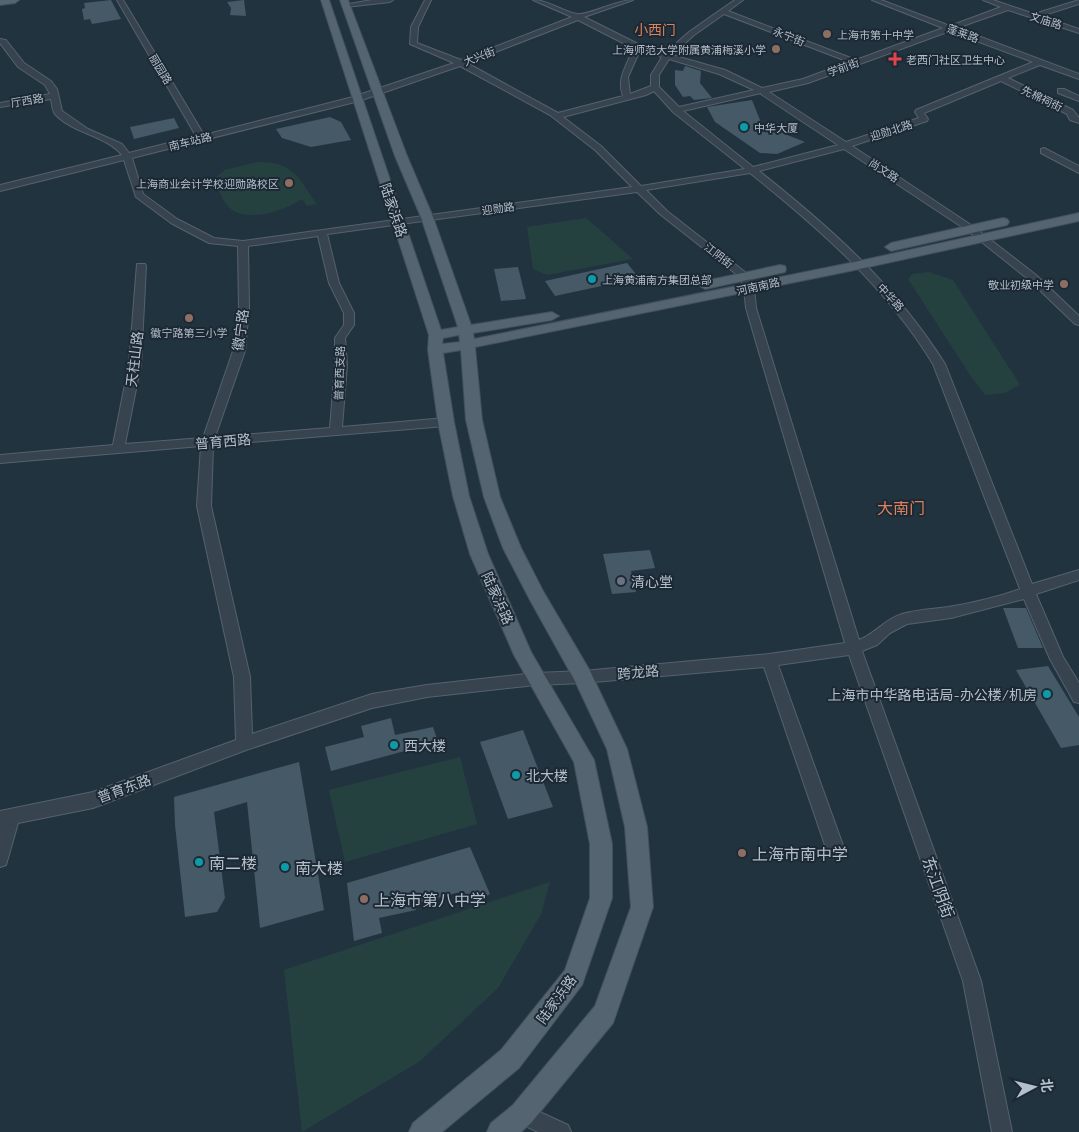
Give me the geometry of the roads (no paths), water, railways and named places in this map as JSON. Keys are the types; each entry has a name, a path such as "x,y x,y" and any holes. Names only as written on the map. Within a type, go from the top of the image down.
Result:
{"main road":[{"path":"0,2 15,0"},
{"name":"陆家浜路","path":"325,0 436,343 446,422 461,496 478,554 523,655 584,760 601,844 602,898 574,977 510,1059 422,1132"},
{"name":"陆家浜路","path":"345,3 401,156 427,218 467,338 474,420 492,497 512,548 536,595 584,677 618,749 636,827 642,907 604,1014 522,1114 500,1132"},
{"name":"河南南路","path":"436,343 854,260 971,229 1079,206"},
{"name":"河南南路","path":"854,260 933,251 1079,217"}],"street":[{"name":"丽园路","path":"120,0 202,139"},
{"path":"345,3 390,0"},
{"name":"江阴街","path":"428,0 415,24 412,37 414,44 461,63 557,116 598,148 638,189 678,225 747,282"},
{"name":"尚文路","path":"536,0 578,17 637,47 722,72 764,92 971,229 1032,278 1079,322"},
{"name":"大兴街","path":"379,93 578,17 630,0"},
{"path":"557,116 627,97 655,87 655,75 666,56 740,0"},
{"name":"蓬莱路","path":"875,0 1079,76"},
{"name":"文庙路","path":"986,0 1079,31"},
{"path":"1034,16 1079,2"},
{"name":"学前街","path":"676,110 764,92 806,81 1006,8"},
{"name":"永宁街","path":"723,12 855,62"},
{"path":"0,41 3,42 21,65 48,83 58,112 85,131 119,146 127,156 139,195 174,221 212,241 243,244"},
{"path":"627,97 624,90 624,72 635,55 637,47"},
{"name":"迎勋北路","path":"752,170 844,146 924,119 919,112 1040,62"},
{"name":"先棉祠街","path":"1001,78 1070,112 1073,118 1079,121"},
{"name":"中华路","path":"655,87 676,110 787,197 901,307 925,339 939,364 971,450 1057,659 1079,697"},
{"path":"1061,91 1079,99"},
{"name":"南车站路","path":"0,188 202,139 379,93"},
{"name":"厅西路","path":"0,105 54,96"},
{"path":"1044,151 1079,170"},
{"name":"迎勋路","path":"243,244 638,189 752,170"},
{"name":"普育西支路","path":"322,233 334,283 349,313 349,324 340,338 341,365 336,432"},
{"name":"徽宁路","path":"243,244 244,308 239,351 207,443 204,506 242,678 244,744"},
{"name":"天柱山路","path":"118,450 135,364 141,266"},
{"path":"747,282 751,308 854,648"},
{"name":"普育西路","path":"0,459 446,422"},
{"name":"跨龙路","path":"244,744 372,701 428,692 536,679 584,677 769,660 854,648 872,641 885,629 904,619 951,612 1011,598 1079,575"},
{"name":"东江阴街","path":"854,648 972,981 1002,1132"},
{"path":"769,660 836,851"},
{"name":"普育东路","path":"6,819 92,800 244,744"},
{"path":"0,860 6,819"},
{"path":"522,1114 561,1132"}],"place":[{"name":"上海市第十中学","path":"827,34"},
{"name":"上海师范大学附属黄浦梅溪小学","path":"776,49"},
{"name":"老西门社区卫生中心","path":"895,59"},
{"name":"中华大厦","path":"744,127"},
{"name":"上海商业会计学校迎勋路校区","path":"289,183"},
{"name":"上海黄浦南方集团总部","path":"592,279"},
{"name":"敬业初级中学","path":"1064,284"},
{"name":"徽宁路第三小学","path":"189,318"},
{"name":"清心堂","path":"621,581"},
{"name":"上海市中华路电话局-办公楼/机房","path":"1047,694"},
{"name":"西大楼","path":"394,745"},
{"name":"北大楼","path":"516,775"},
{"name":"上海市南中学","path":"742,853"},
{"name":"南二楼","path":"199,862"},
{"name":"南大楼","path":"285,867"},
{"name":"上海市第八中学","path":"364,899"}],"district":[{"name":"小西门","path":"655,29"},
{"name":"大南门","path":"901,507"}]}
